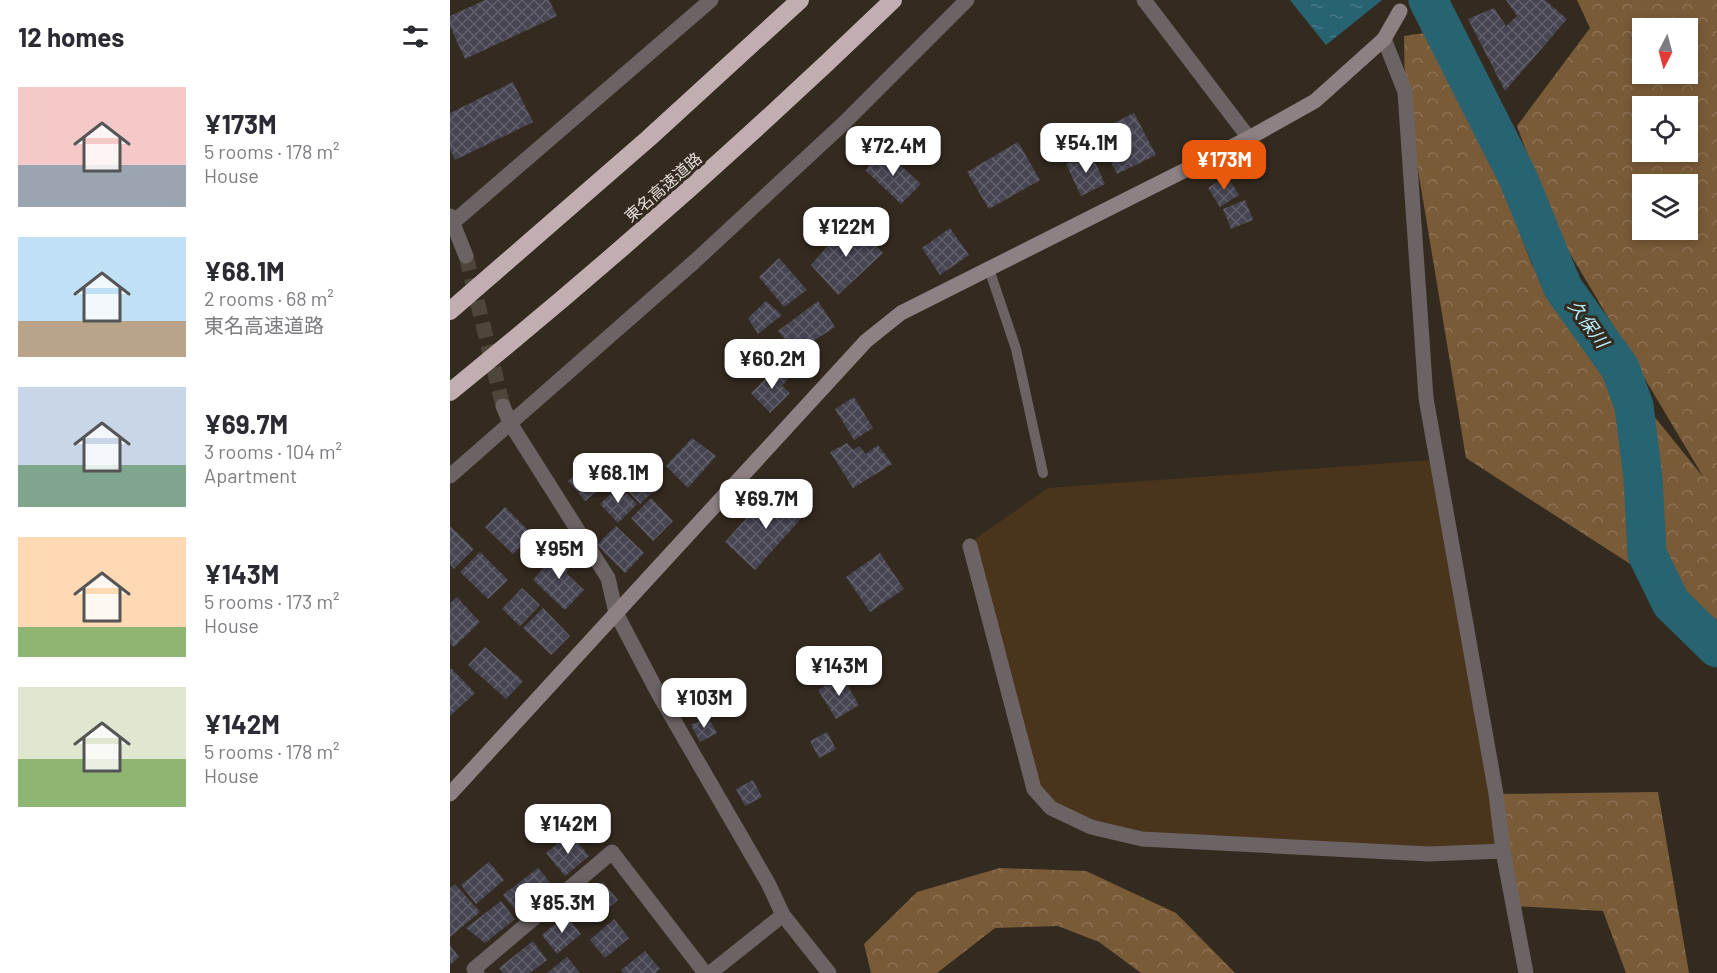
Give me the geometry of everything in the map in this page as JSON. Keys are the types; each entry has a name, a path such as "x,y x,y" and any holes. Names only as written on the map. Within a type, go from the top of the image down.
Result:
{"highway":[{"path":"450,311 649,138 800,0"},
{"name":"東名高速道路","path":"450,392 688,192 893,0"}],"street":[{"path":"466,256 451,221 711,0"},
{"path":"450,476 694,262 844,123 967,0"},
{"path":"1144,0 1249,138"},
{"path":"450,794 866,341 901,313 1249,138 1315,102 1384,39 1403,5"},
{"path":"1384,39 1405,92 1426,398 1496,794 1503,852 1526,973"},
{"path":"503,406 510,423 608,578 616,613 658,693 768,883 783,915 829,973"},
{"path":"970,546 1034,789 1051,808 1091,827 1142,839 1429,854 1503,852"},
{"path":"477,973 474,969 612,852 705,973"},
{"path":"710,973 783,915"}],"lane":[{"path":"989,269 1016,349 1043,474"}],"green space":[{"path":"1577,0 1717,0 1717,620 1466,458 1405,92 1404,36 1431,32 1486,145 1532,265 1704,478 1553,225 1517,126 1590,28"},
{"path":"1658,792 1689,973 1626,973 1603,911 1514,906 1496,794"},
{"path":"1000,868 1086,871 1176,913 1235,973 1141,973 1099,942 1058,926 995,928 937,973 871,973 864,944 917,892"}],"shaded area":[{"path":"1433,460 1503,851 1115,840 1044,801 975,539 1048,488"}],"water":[{"path":"1290,0 1382,0 1326,45"}],"building":[{"path":"485,0 549,0 557,16 465,59 450,26 450,16"},
{"path":"1506,0 1545,0 1567,19 1505,91 1468,19 1494,8 1506,26 1517,16"},
{"path":"513,82 533,122 455,160 450,149 450,113"},
{"path":"1134,113 1156,155 1117,174 1096,132"},
{"path":"1018,142 1040,180 989,209 967,172"},
{"path":"884,150 921,184 901,204 865,170"},
{"path":"1091,153 1105,184 1081,196 1066,164"},
{"path":"1227,176 1239,195 1220,207 1208,188"},
{"path":"1245,200 1253,220 1231,229 1223,209"},
{"path":"850,221 883,253 838,295 811,265"},
{"path":"950,228 969,255 940,275 922,248"},
{"path":"779,258 807,290 784,307 759,277"},
{"path":"766,301 782,315 758,334 748,318"},
{"path":"818,301 835,327 796,352 778,331"},
{"path":"777,367 789,378 782,386 790,393 770,413 751,393"},
{"path":"854,397 873,428 854,440 835,409"},
{"path":"692,438 716,456 688,488 666,466"},
{"path":"847,443 853,450 859,446 866,454 878,445 892,464 853,488 830,452"},
{"path":"602,454 618,474 585,501 568,481"},
{"path":"641,467 659,486 640,504 622,485"},
{"path":"619,486 637,504 618,523 600,504"},
{"path":"783,491 807,512 755,570 725,542 751,513 760,517"},
{"path":"651,498 673,521 653,541 631,518"},
{"path":"505,507 533,535 513,554 485,527"},
{"path":"450,526 474,549 454,569 450,564"},
{"path":"616,526 644,553 625,573 597,545"},
{"path":"561,547 572,564 566,573 584,590 565,610 533,580"},
{"path":"480,552 508,580 488,599 460,572"},
{"path":"880,553 904,589 870,612 846,577"},
{"path":"522,588 540,605 520,626 502,609"},
{"path":"457,597 480,622 454,647 450,643 450,603"},
{"path":"543,608 570,636 551,655 523,628"},
{"path":"485,647 523,681 506,699 468,665"},
{"path":"450,669 475,693 450,716"},
{"path":"842,676 859,705 836,719 818,690"},
{"path":"708,717 717,733 700,742 691,725"},
{"path":"827,732 836,749 819,758 810,741"},
{"path":"753,780 762,797 745,806 736,789"},
{"path":"570,833 589,856 565,876 546,853"},
{"path":"489,862 504,880 476,904 461,885"},
{"path":"538,868 553,886 517,912 503,895"},
{"path":"603,882 618,900 594,920 579,901"},
{"path":"455,884 480,912 450,937 450,888"},
{"path":"501,901 515,919 485,943 466,928"},
{"path":"566,915 581,934 557,954 542,935"},
{"path":"614,919 629,938 605,958 590,940"},
{"path":"533,941 547,960 530,973 503,973 499,968"},
{"path":"450,945 459,957 450,965"},
{"path":"645,951 660,969 655,973 623,973 621,970"},
{"path":"567,957 580,973 547,973"}],"waterway":[{"name":"久保川","path":"1428,0 1518,178 1563,288 1620,368 1634,406 1643,478 1647,554 1671,603 1717,648"}],"tunnel":[{"path":"466,256 503,406"}]}
